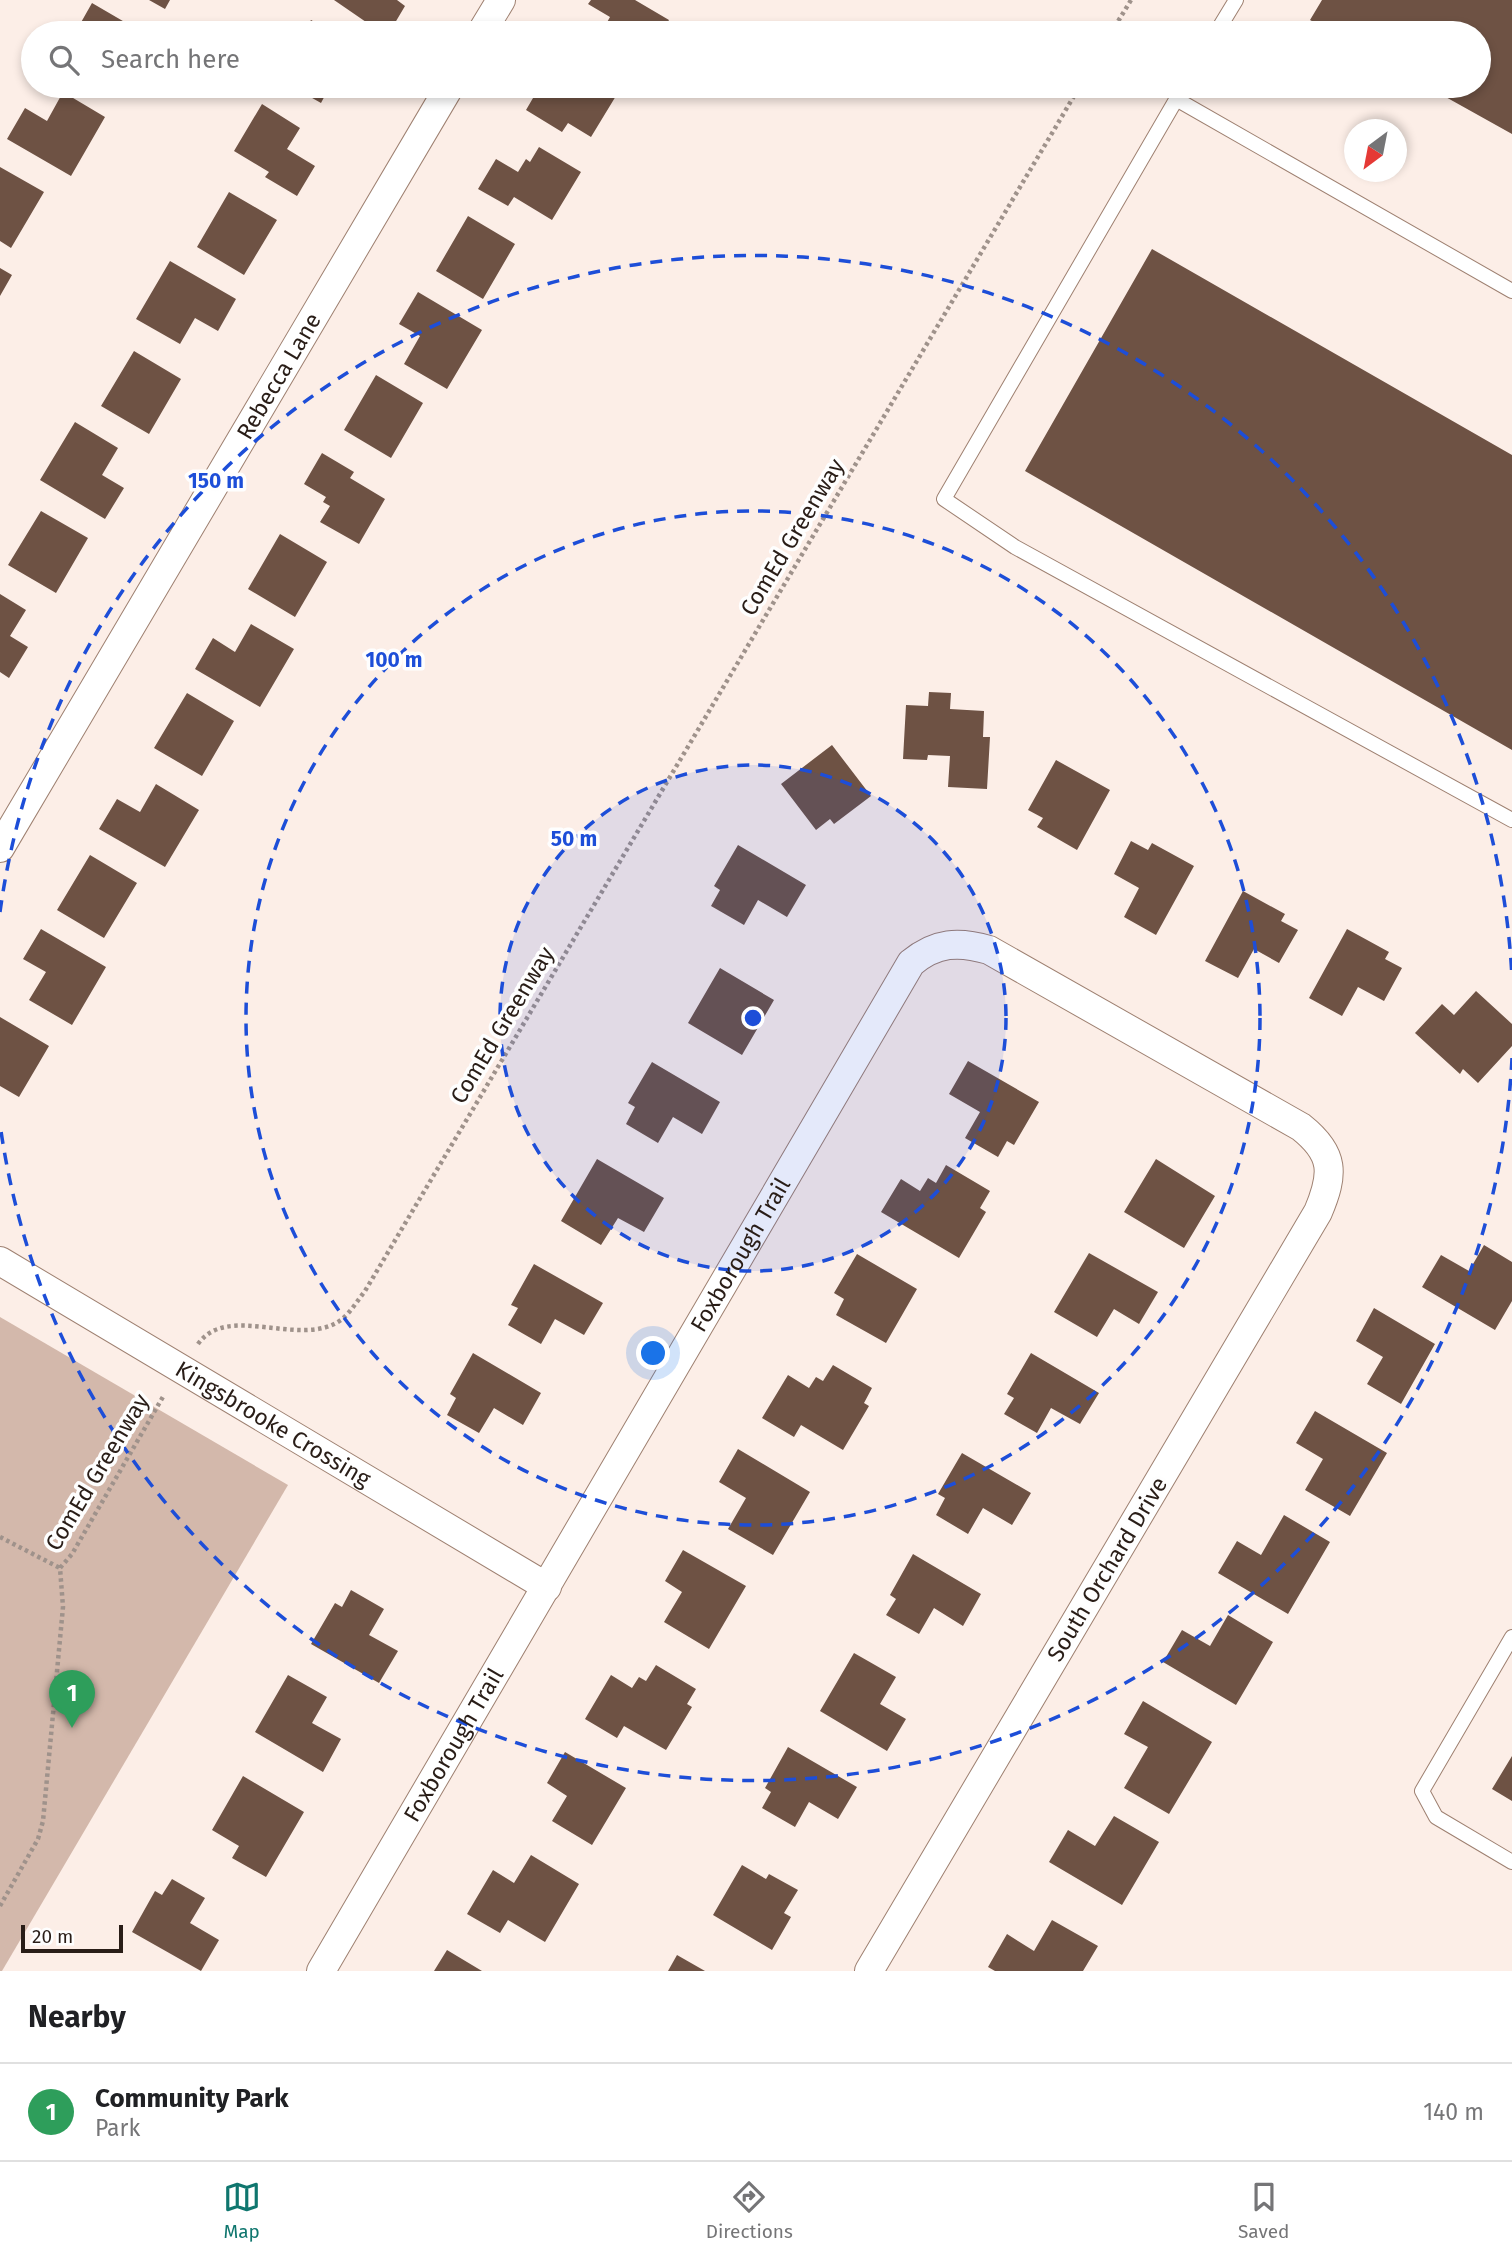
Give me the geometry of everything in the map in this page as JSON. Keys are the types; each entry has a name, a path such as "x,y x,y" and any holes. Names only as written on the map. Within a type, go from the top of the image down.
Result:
{"street":[{"path":"488,21 500,0"},
{"name":"Rebecca Lane","path":"0,848 443,98"},
{"name":"Foxborough Trail","path":"321,1971 911,962 925,951 944,944 967,944 989,950 1301,1127 1321,1143 1329,1163"},
{"name":"South Orchard Drive","path":"869,1971 1318,1212 1329,1186 1329,1163"},
{"name":"Kingsbrooke Crossing","path":"0,1261 547,1587"}],"lane":[{"path":"1223,21 1236,0"},
{"path":"1177,98 944,499 1014,547 1512,820"},
{"path":"1190,98 1512,291"},
{"path":"1512,1637 1422,1791 1436,1817 1512,1862"}],"path":[{"path":"1118,21 1131,0"},
{"name":"ComEd Greenway","path":"0,1906 38,1839 43,1821 63,1607 60,1568 72,1554 181,1367 203,1337 222,1326 316,1331 341,1320 365,1291 1073,98"},
{"path":"0,1537 60,1568"}],"shaded area":[{"path":"0,1317 288,1485 2,1971 0,1971"}],"building":[{"path":"149,0 170,0 165,9"},
{"path":"334,0 397,0 405,6 396,21 365,21"},
{"path":"591,0 635,0 669,20 608,21 610,17 588,4"},
{"path":"1322,0 1512,0 1512,134 1448,98 1491,98 1491,21 1310,20"},
{"path":"92,3 123,21 82,21"},
{"path":"60,98 73,98 105,117 71,176 7,139 25,108 47,121"},
{"path":"533,98 615,98 591,137 568,123 562,132 526,110"},
{"path":"262,104 300,128 287,149 315,166 297,196 265,177 269,172 234,151"},
{"path":"539,147 581,172 552,220 514,197 508,206 478,189 496,159 518,172 526,159 530,162"},
{"path":"0,167 44,192 11,248 0,241"},
{"path":"229,192 277,220 244,275 197,247"},
{"path":"468,216 515,244 483,299 436,271"},
{"path":"1152,249 1512,455 1512,750 1025,471"},
{"path":"170,261 236,299 218,331 195,318 180,344 136,319"},
{"path":"0,268 12,275 0,296"},
{"path":"418,292 482,330 447,389 404,364 420,336 399,324"},
{"path":"134,351 181,379 149,434 101,406"},
{"path":"376,375 423,403 391,458 344,430"},
{"path":"75,422 118,448 102,475 124,488 105,519 40,480"},
{"path":"322,453 354,472 350,478 385,499 359,544 320,522 330,506 323,502 326,497 304,484"},
{"path":"41,511 88,538 56,593 8,565"},
{"path":"280,534 327,562 295,617 248,589"},
{"path":"0,594 26,610 10,636 28,647 9,678 0,672"},
{"path":"251,624 294,649 260,707 195,669 213,638 235,652"},
{"path":"929,692 951,693 950,709 984,711 983,737 990,737 987,789 948,787 950,756 928,755 927,760 903,759 906,705 928,706"},
{"path":"187,693 234,721 202,776 154,748"},
{"path":"832,745 871,796 834,824 830,819 816,830 781,784"},
{"path":"1056,760 1110,790 1077,850 1037,827 1043,818 1028,810"},
{"path":"156,784 199,810 165,867 99,829 117,799 140,812"},
{"path":"1131,841 1148,850 1152,843 1194,866 1156,935 1124,917 1139,888 1114,874"},
{"path":"738,845 806,885 787,917 758,900 744,925 711,906 720,890 714,886"},
{"path":"90,855 137,883 104,938 57,910"},
{"path":"1243,891 1285,914 1281,921 1298,930 1279,963 1254,949 1238,978 1205,961"},
{"path":"41,929 106,967 72,1025 29,1000 46,972 23,959"},
{"path":"1347,929 1389,952 1385,959 1402,968 1384,1001 1358,987 1342,1016 1309,998"},
{"path":"720,968 774,1000 742,1055 688,1023"},
{"path":"1476,991 1512,1024 1512,1046 1478,1083 1463,1069 1460,1074 1415,1033 1442,1004 1454,1015"},
{"path":"0,1017 49,1046 19,1097 0,1086"},
{"path":"968,1061 1039,1102 1014,1145 1007,1141 998,1157 965,1138 980,1112 949,1094"},
{"path":"652,1062 720,1102 702,1134 673,1117 658,1143 626,1124 635,1107 628,1103"},
{"path":"597,1159 664,1198 644,1232 618,1218 601,1245 561,1221"},
{"path":"1156,1159 1215,1196 1184,1248 1124,1212"},
{"path":"946,1165 990,1191 980,1208 986,1212 959,1258 881,1212 901,1179 920,1191 928,1178 936,1183"},
{"path":"1484,1245 1512,1262 1512,1301 1495,1330 1422,1287 1441,1255 1469,1271"},
{"path":"1089,1253 1158,1292 1139,1324 1114,1309 1097,1337 1054,1312"},
{"path":"857,1254 917,1289 886,1343 836,1315 844,1299 834,1293"},
{"path":"534,1264 603,1303 584,1335 555,1319 541,1344 508,1325 518,1308 511,1305"},
{"path":"1374,1308 1435,1344 1401,1404 1367,1384 1383,1357 1356,1341"},
{"path":"473,1353 541,1393 523,1425 494,1408 479,1433 447,1415 456,1398 450,1394"},
{"path":"1031,1353 1099,1393 1080,1424 1051,1408 1037,1433 1004,1414 1014,1398 1007,1394"},
{"path":"833,1365 872,1388 864,1403 869,1406 843,1450 801,1425 794,1437 762,1418 788,1375 809,1388 816,1377 823,1381"},
{"path":"1315,1411 1387,1453 1350,1516 1305,1490 1323,1459 1296,1443"},
{"path":"738,1449 810,1492 773,1555 728,1529 746,1498 719,1482"},
{"path":"962,1453 1031,1493 1012,1525 983,1508 968,1534 936,1515 945,1498 938,1494"},
{"path":"1284,1515 1330,1542 1288,1614 1218,1573 1237,1541 1261,1555"},
{"path":"683,1550 746,1586 709,1649 664,1622 682,1592 665,1581"},
{"path":"913,1554 981,1594 963,1626 934,1608 919,1634 886,1615 896,1599 890,1595"},
{"path":"351,1590 384,1609 369,1635 398,1651 379,1683 311,1644 335,1603 342,1607"},
{"path":"1228,1615 1273,1642 1236,1705 1163,1662 1182,1630 1210,1646"},
{"path":"854,1653 896,1677 880,1704 906,1719 887,1751 820,1711"},
{"path":"656,1665 696,1689 687,1704 692,1707 666,1750 624,1726 617,1738 585,1719 611,1675 632,1688 639,1677 646,1681"},
{"path":"288,1675 327,1697 312,1723 341,1739 323,1772 255,1732"},
{"path":"1143,1701 1212,1742 1169,1814 1124,1788 1148,1747 1124,1734"},
{"path":"788,1747 857,1787 838,1819 809,1802 795,1827 762,1808 771,1792 765,1788"},
{"path":"565,1752 626,1788 592,1845 552,1821 567,1796 547,1783"},
{"path":"1512,1756 1512,1801 1492,1789"},
{"path":"243,1776 304,1812 266,1877 232,1858 239,1846 212,1830"},
{"path":"1114,1816 1159,1842 1122,1905 1049,1862 1068,1830 1095,1846"},
{"path":"531,1855 579,1884 545,1942 508,1920 500,1933 467,1914 493,1870 514,1883"},
{"path":"742,1865 766,1879 769,1874 798,1890 784,1913 791,1917 772,1950 713,1915"},
{"path":"172,1879 205,1898 190,1923 219,1940 201,1971 132,1932 155,1891 162,1895"},
{"path":"1052,1920 1098,1946 1083,1971 995,1971 988,1967 1007,1934 1034,1951"},
{"path":"447,1950 482,1971 434,1971"},
{"path":"677,1955 705,1971 668,1971"}],"place":[{"name":"Community Park","path":"72,1728"}]}
